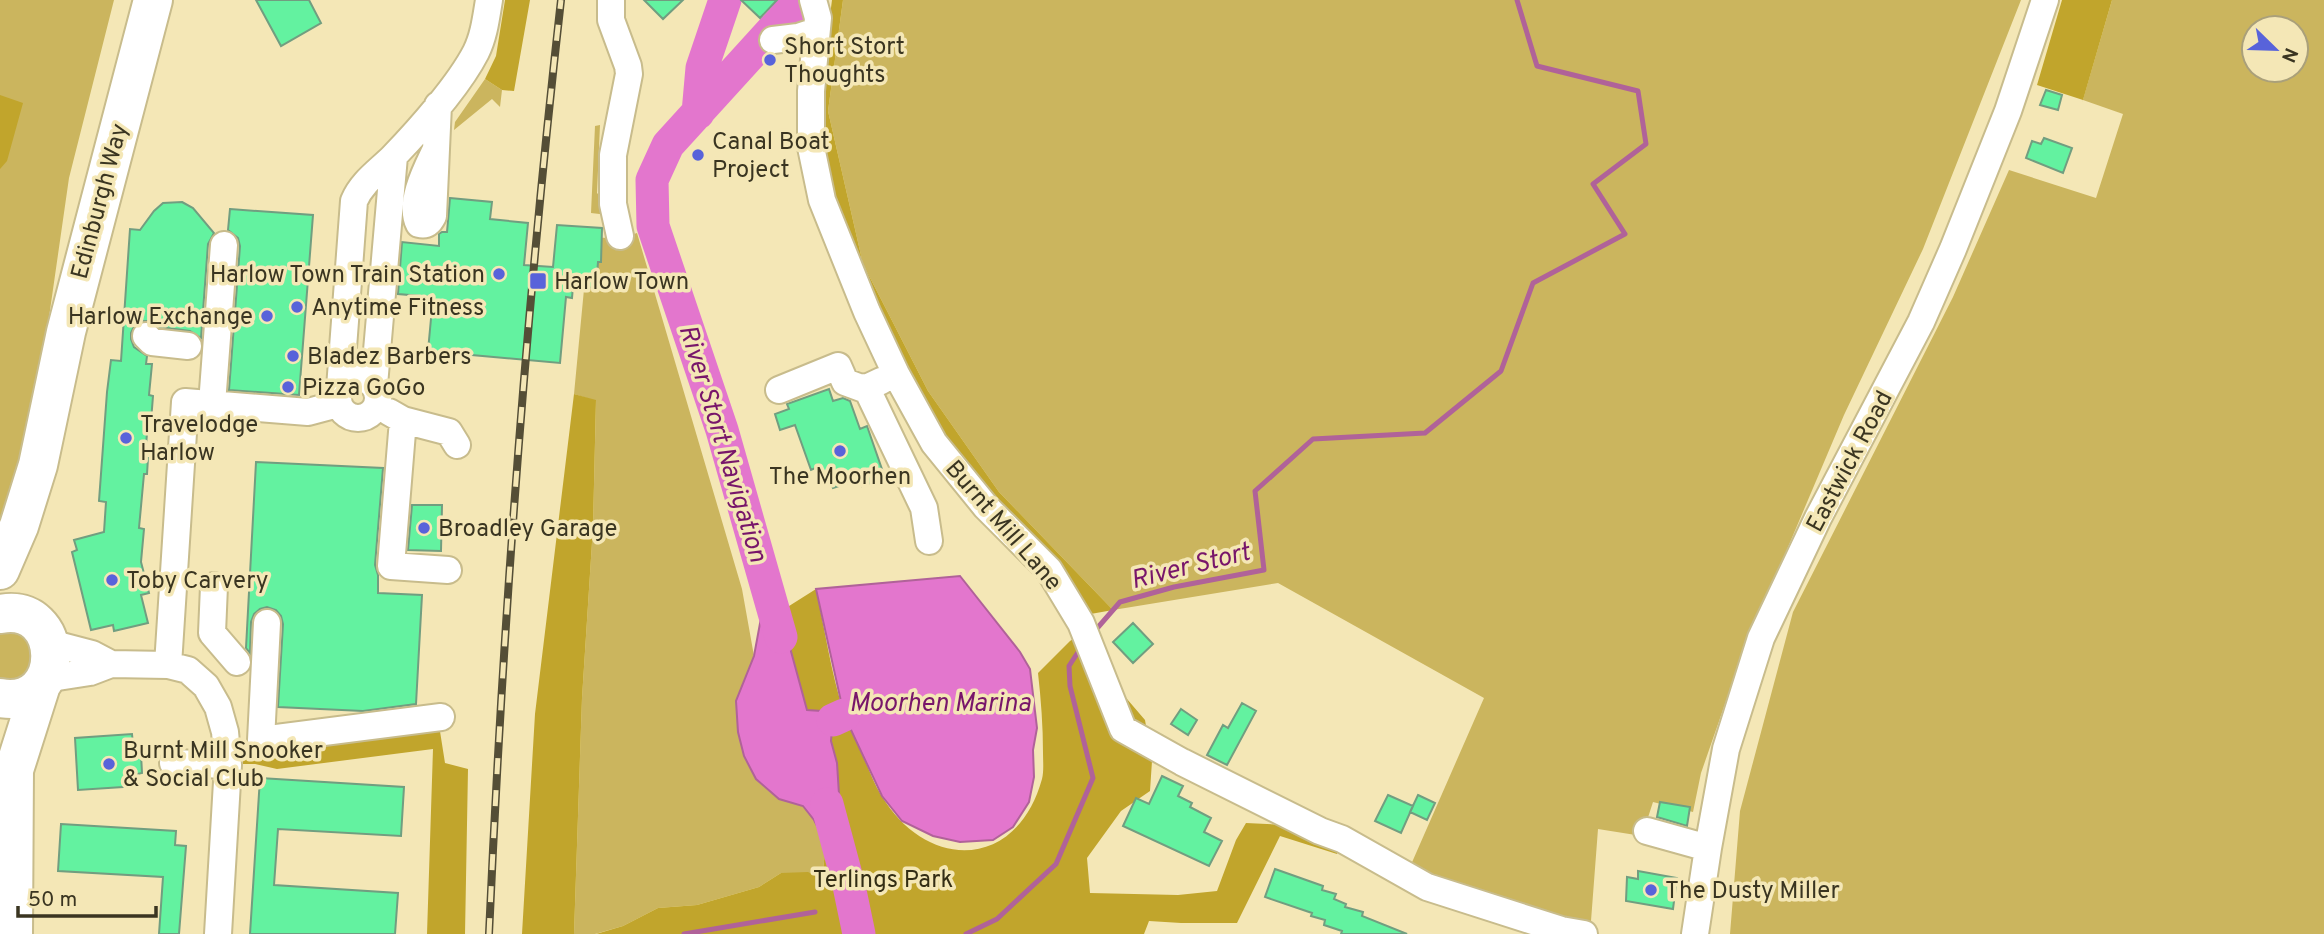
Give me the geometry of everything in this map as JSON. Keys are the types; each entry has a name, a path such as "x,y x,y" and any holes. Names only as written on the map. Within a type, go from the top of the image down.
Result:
{"highway":[{"name":"Edinburgh Way","path":"0,570 19,526 38,465 65,332 153,0"},
{"name":"Edinburgh Way","path":"19,526 23,596 33,648"},
{"path":"0,698 17,699 30,694 33,648"},
{"path":"13,934 7,756 33,648"}],"street":[{"path":"394,156 375,395 369,415 357,419 345,415 339,396 354,201 360,188 394,156 438,104 475,54 482,36 489,0"},
{"path":"611,0 611,20 629,74 613,155 612,204 620,236"},
{"name":"Eastwick Road","path":"1695,934 1726,749 1761,638 1818,518 1921,322 2008,111 2045,0"},
{"path":"773,40 787,39 816,16"},
{"name":"Burnt Mill Lane","path":"816,16 811,91 811,147 822,201 867,312 896,374 934,443 986,507 1049,570 1081,623 1123,729 1182,762 1320,831 1342,839 1427,887 1561,930 1584,934"},
{"path":"436,149 438,104"},
{"path":"212,404 224,245"},
{"path":"146,336 152,342 188,346"},
{"path":"779,390 838,366 845,382 864,389 896,374"},
{"path":"168,665 185,402 309,412 339,396 350,379 363,378 375,395 403,421 449,432 457,445"},
{"path":"866,387 924,508 929,541"},
{"path":"403,421 391,566 448,570"},
{"path":"206,686 241,662 212,633 214,586"},
{"path":"267,623 261,740 441,717"},
{"path":"33,648 92,654 111,664"},
{"path":"33,648 90,672 111,664 168,665 188,670 206,686 218,707 225,733 228,765 218,934"},
{"path":"173,763 228,765"},
{"path":"1647,831 1708,848"}],"shaded area":[{"path":"0,0 114,0 69,178 19,526 0,566"},
{"path":"843,0 2021,0 1923,249 1844,415 1741,658 1701,773 1693,812 1653,802 1642,836 1598,829 1590,934 1406,876 1484,698 1278,583 1113,610 999,492 928,391 863,264 828,111"},
{"path":"2112,0 2324,0 2324,934 1730,934 1740,811 1793,612 1953,297 2009,170 2096,198 2123,114 2083,100 2082,103"},
{"path":"485,79 502,90 500,107 492,99 454,130 455,122"},
{"path":"600,125 597,193 606,202 615,240 637,233 742,589 754,656 736,701 779,799 803,806 826,843 822,879 781,873 759,887 697,905 658,908 623,926 595,934 574,934 582,698 593,527 596,401 574,394 589,237 608,238 608,215 591,213 595,126"},
{"path":"0,631 22,633 35,648 30,675 0,684"}],"green space":[{"path":"505,0 530,0 514,91 502,90 485,79 496,56"},
{"path":"832,0 843,0 828,111 863,264 928,391 999,492 1113,610 1085,615 963,477 917,402 822,169 820,94"},
{"path":"2062,0 2112,0 2083,100 2037,85"},
{"path":"0,95 23,103 7,161 0,169"},
{"path":"574,394 596,400 593,527 582,698 574,934 522,934 535,714"},
{"name":"Terlings Park","path":"816,589 835,683 848,723 881,795 900,820 922,838 946,848 969,850 992,844 1013,831 1030,809 1043,776 1038,673 1070,641 1087,630 1121,692 1145,720 1152,761 1150,791 1121,811 1087,858 1090,893 1178,895 1217,891 1236,840 1246,823 1288,825 1342,839 1337,854 1280,836 1237,923 1149,921 1144,934 596,934 623,926 658,908 697,905 759,887 781,873 808,872 822,879 826,843 838,847 837,763 831,741 833,720 822,711 807,710 783,622 778,613"},
{"path":"439,725 445,763 468,769 465,934 427,934 433,749 277,769 243,764 243,753"}],"water":[{"name":"Moorhen Marina","path":"960,576 1020,652 1030,669 1037,728 1033,750 1034,777 1029,802 1013,827 993,840 960,842 933,836 902,821 882,796 844,715 816,589"},
{"path":"770,595 783,622 807,710 822,711 833,720 831,741 837,763 841,826 838,847 826,843 803,806 779,799 756,779 744,756 738,732 736,701 754,656 763,607"}],"building":[{"path":"256,0 309,0 321,23 281,46"},
{"path":"644,0 683,0 663,19"},
{"path":"741,0 777,0 760,18"},
{"path":"2046,90 2062,95 2058,110 2040,105"},
{"path":"2044,138 2072,148 2063,173 2026,158 2032,141 2041,144"},
{"name":"Harlow Town Train Station","path":"450,198 492,202 490,219 528,223 524,265 553,267 557,225 602,228 601,262 598,262 596,288 573,286 572,298 566,297 560,363 428,351 433,297 398,294 402,242 439,246 439,234 447,232"},
{"path":"182,202 193,208 214,233 208,244 201,338 190,331 159,327 149,321 135,324 131,333 134,347 147,356 146,364 152,364 149,395 153,396 145,458 148,458 147,474 144,474 139,528 144,529 141,562 149,593 141,595 148,623 114,631 113,625 91,630 72,552 77,550 74,540 104,532 106,502 99,501 107,392 111,360 121,361 130,229 140,230 163,203"},
{"name":"Harlow Exchange","path":"230,209 313,215 299,395 229,390 240,246 238,238 228,230"},
{"name":"The Moorhen","path":"829,389 833,401 843,398 850,401 860,429 867,426 885,478 862,486 860,479 833,488 830,481 826,482 820,466 811,470 795,425 780,430 775,414 789,409 787,404"},
{"path":"256,462 383,468 375,565 378,593 422,595 416,704 363,711 278,707 283,624 276,610 267,607 254,614 251,622 250,653 246,648"},
{"name":"Broadley Garage","path":"412,505 442,505 441,551 408,550"},
{"path":"1133,623 1153,644 1133,663 1113,642"},
{"path":"1242,703 1256,711 1227,765 1207,755 1223,725 1228,728"},
{"path":"1181,709 1197,720 1188,735 1171,724"},
{"name":"Burnt Mill Snooker & Social Club","path":"132,734 134,755 141,754 142,773 137,774 138,786 78,790 75,738"},
{"path":"1162,776 1183,786 1178,796 1192,803 1190,807 1211,818 1204,832 1222,841 1209,866 1123,826 1136,798 1149,804"},
{"path":"260,778 404,787 401,836 278,829 274,885 398,893 395,934 250,934"},
{"path":"1388,795 1413,806 1401,833 1375,821"},
{"path":"1418,795 1435,803 1427,820 1410,812"},
{"path":"1660,802 1690,807 1687,826 1657,817"},
{"path":"61,824 176,831 175,845 186,846 179,934 159,934 163,877 58,871"},
{"path":"1275,869 1323,886 1322,890 1336,894 1334,899 1346,904 1345,907 1363,912 1362,916 1407,934 1341,934 1342,931 1324,925 1325,920 1311,916 1312,913 1265,897"},
{"name":"The Dusty Miller","path":"1638,871 1677,878 1673,909 1626,901 1627,877 1638,879"}],"waterway":[{"path":"698,113 702,68 725,0"},
{"name":"River Stort Navigation","path":"781,637 722,430 653,226 652,180 668,145 800,0"},
{"name":"River Stort","path":"1093,633 1120,602 1174,587 1264,570 1255,491 1313,439 1425,433 1501,371 1533,283 1625,234 1593,184 1646,144 1638,91 1537,66 1517,0"},
{"name":"River Stort","path":"966,934 997,919 1056,864 1093,778 1070,686 1069,666 1082,646"},
{"path":"833,720 844,715"},
{"name":"River Stort Navigation","path":"827,804 859,934"},
{"path":"684,934 815,912"}],"railway":[{"path":"489,934 517,466 561,0"}],"place":[{"name":"Short Stort Thoughts","path":"770,60"},
{"name":"Canal Boat Project","path":"698,155"},
{"name":"Harlow Town Train Station","path":"499,274"},
{"name":"Harlow Town","path":"538,281"},
{"name":"Anytime Fitness","path":"297,307"},
{"name":"Harlow Exchange","path":"267,316"},
{"name":"Bladez Barbers","path":"293,356"},
{"name":"Pizza GoGo","path":"288,387"},
{"name":"Travelodge Harlow","path":"126,438"},
{"name":"The Moorhen","path":"840,451"},
{"name":"Broadley Garage","path":"424,528"},
{"name":"Toby Carvery","path":"112,580"},
{"name":"Burnt Mill Snooker & Social Club","path":"109,764"},
{"name":"The Dusty Miller","path":"1651,890"}]}
